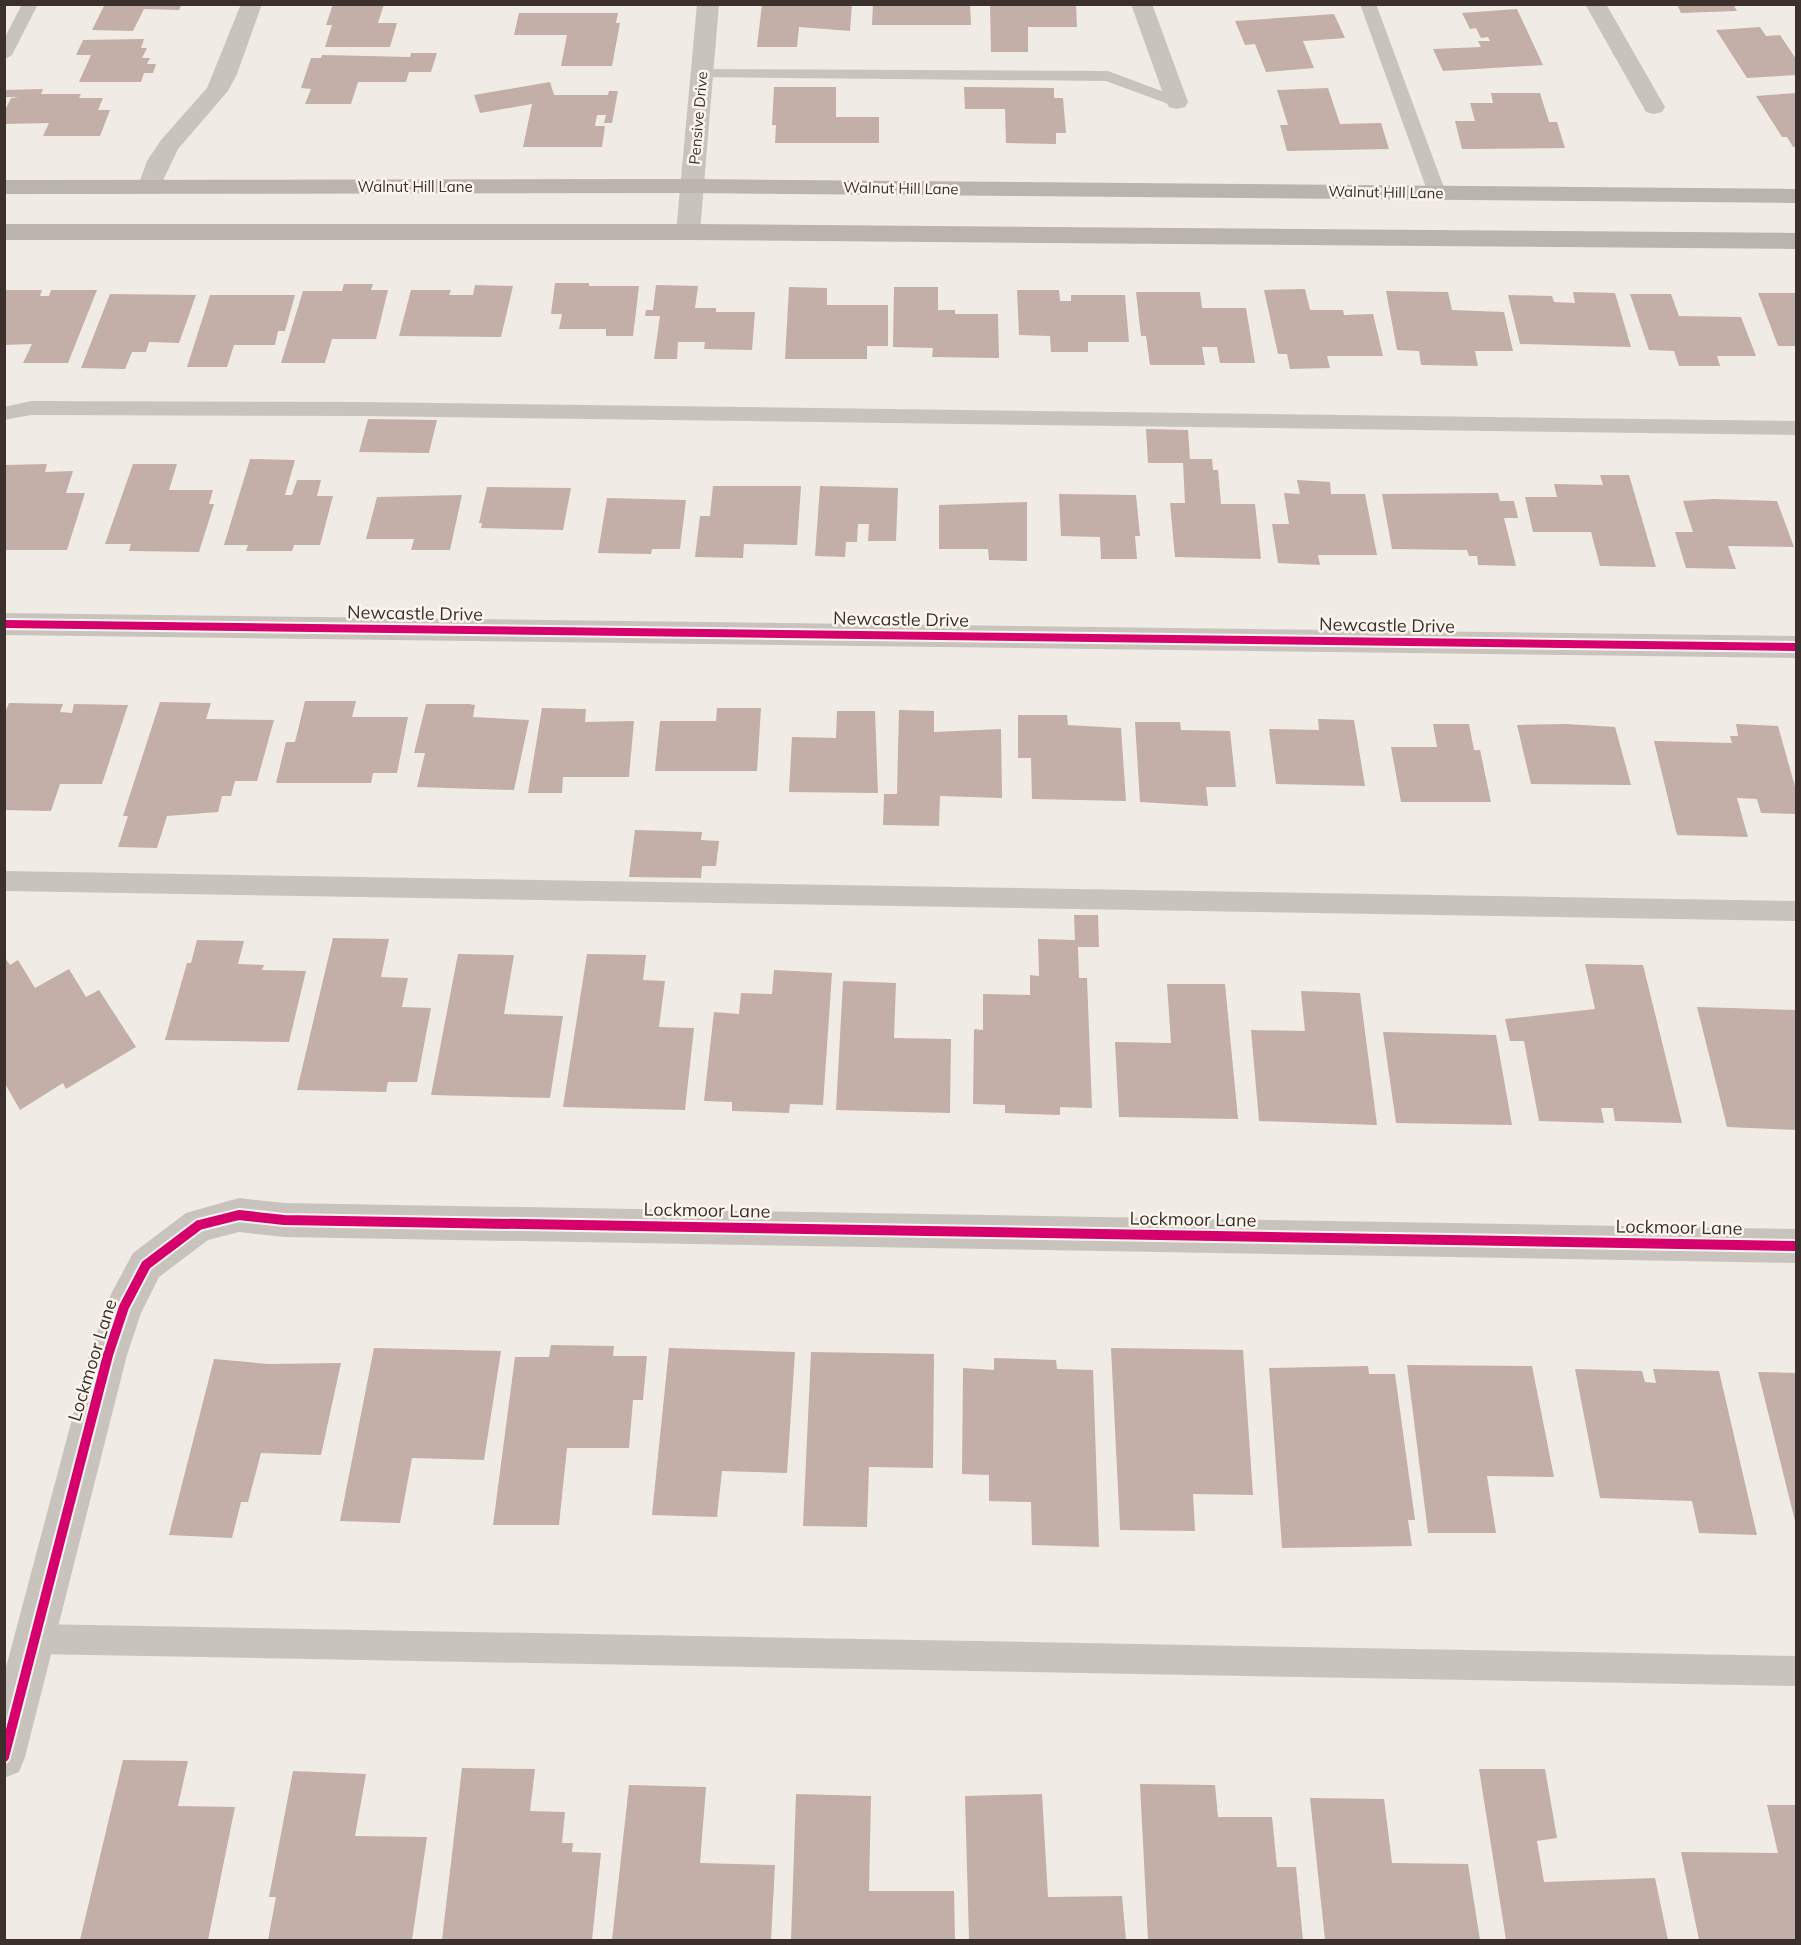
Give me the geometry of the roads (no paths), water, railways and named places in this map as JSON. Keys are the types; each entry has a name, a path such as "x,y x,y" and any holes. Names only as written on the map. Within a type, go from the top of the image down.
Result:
{"main road":[{"path":"135,231 150,186"},
{"name":"Walnut Hill Lane","path":"4,187 692,186 1797,196"},
{"path":"4,232 688,232 1797,241"}],"street":[{"path":"150,186 159,161 169,145 217,91 226,74 252,4"},
{"name":"Pensive Drive","path":"688,232 708,4"},
{"path":"1141,4 1177,102"},
{"path":"1595,4 1654,107"},
{"name":"Newcastle Drive","path":"4,624 1797,647"},
{"name":"Lockmoor Lane","path":"4,1757 108,1355 124,1307 146,1264 199,1225 239,1215 284,1220 1797,1246"}],"lane":[{"path":"4,56 30,4"},
{"path":"1368,4 1437,193"},
{"path":"702,74 1108,76 1177,102"},
{"path":"4,414 31,408 363,409 1797,428"},
{"path":"4,881 1797,911"},
{"path":"34,1639 1797,1671"}]}
